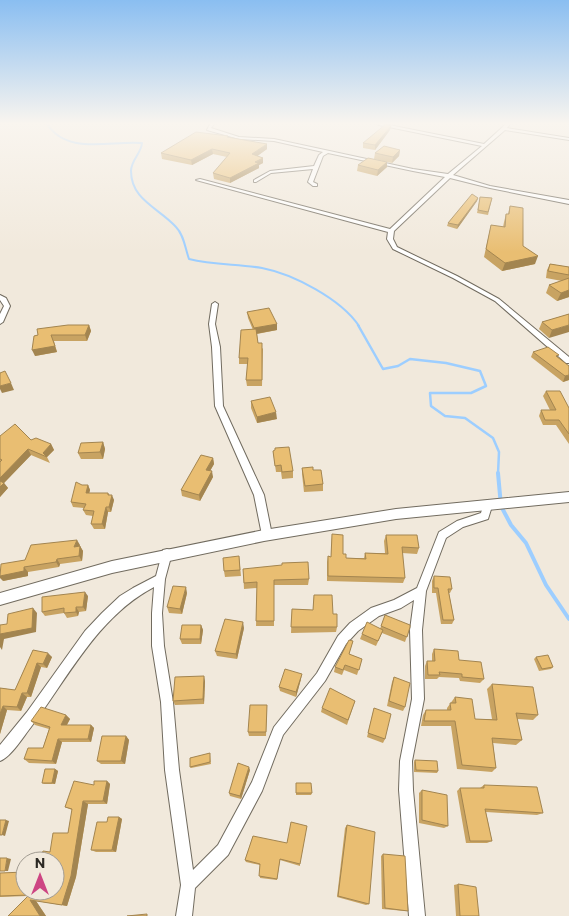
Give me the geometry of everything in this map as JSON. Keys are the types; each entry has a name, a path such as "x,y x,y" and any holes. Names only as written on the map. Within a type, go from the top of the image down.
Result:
{"street":[{"path":"256,180 270,172 316,167 310,182 315,184"},
{"path":"398,167 569,202"},
{"path":"460,167 391,231 390,239 395,248 497,300 569,361"},
{"path":"198,180 391,231"},
{"path":"0,297 4,299 7,306 0,322"},
{"path":"214,304 212,324 216,348 219,406 260,495 267,535"},
{"path":"0,599 27,590 167,553 267,535 396,514 514,504 569,497"},
{"path":"417,916 406,790 406,761 418,699 416,630 421,590 442,535 460,524 485,516 491,506"},
{"path":"167,553 160,579 157,613 158,646 167,702 172,770 188,885 184,916"},
{"path":"0,755 22,732 100,622 126,599 160,579"},
{"path":"188,885 223,850 257,786 278,731 318,681 342,640 354,627 376,612 397,604 421,590"}],"building":[{"path":"218,167 252,167 230,178 213,173"},
{"path":"365,167 382,167 378,170"},
{"path":"472,194 478,198 458,225 448,223"},
{"path":"480,197 492,198 488,212 478,210"},
{"path":"510,206 523,208 523,246 538,256 505,263 486,249 491,225 505,227 506,214 509,214"},
{"path":"550,264 569,267 569,275 548,271"},
{"path":"569,278 569,290 561,293 549,285"},
{"path":"269,308 277,324 254,328 247,312"},
{"path":"569,314 569,325 552,330 542,322"},
{"path":"68,325 89,325 85,335 51,335 55,346 32,350 34,336 38,335 37,329"},
{"path":"256,329 258,343 262,343 262,380 246,380 248,358 239,358 241,330"},
{"path":"548,347 569,366 569,375 565,376 533,352"},
{"path":"5,371 11,383 0,386 0,373"},
{"path":"546,391 560,391 569,408 569,434 559,420 545,420 541,410 556,410"},
{"path":"270,397 276,412 257,417 251,401"},
{"path":"15,424 31,440 36,438 51,444 43,453 47,457 28,449 0,478 0,462 2,460 0,459 0,436"},
{"path":"103,442 100,452 78,453 81,443"},
{"path":"289,447 293,471 282,472 281,465 275,466 273,451 275,448"},
{"path":"201,455 213,458 206,470 212,471 199,495 181,490"},
{"path":"313,467 313,470 321,470 323,484 305,486 302,468"},
{"path":"76,482 88,485 86,493 108,493 108,495 112,495 109,507 106,507 102,524 91,524 94,511 83,510 86,504 71,502"},
{"path":"332,534 343,535 343,554 346,554 346,558 366,559 365,553 388,554 386,535 417,535 419,548 402,547 405,578 328,576 328,556 331,557"},
{"path":"77,540 74,547 80,546 79,556 24,567 24,571 0,576 1,564 25,560 31,545"},
{"path":"239,556 240,570 224,571 223,558"},
{"path":"308,562 309,579 274,580 274,621 256,621 257,582 244,583 243,569 282,565 282,563"},
{"path":"434,576 450,577 452,589 448,589 454,620 443,620 438,588 434,588"},
{"path":"173,586 186,587 180,609 167,607"},
{"path":"85,592 83,607 76,607 76,612 64,613 64,608 42,612 42,597"},
{"path":"314,595 332,595 333,614 337,614 337,627 291,627 292,609 313,610"},
{"path":"33,608 32,628 0,634 0,625 7,624 8,614"},
{"path":"385,615 410,625 407,637 381,626"},
{"path":"225,619 243,622 236,654 215,651"},
{"path":"367,622 383,630 378,641 362,634"},
{"path":"182,625 201,625 200,639 180,639"},
{"path":"349,640 353,641 349,654 362,659 359,670 345,665 343,670 335,667"},
{"path":"434,649 458,651 459,660 481,662 484,679 462,677 462,674 439,672 440,675 428,675 427,661 435,661"},
{"path":"33,650 48,653 43,664 37,663 27,693 22,693 17,707 3,706 0,714 0,688 15,690"},
{"path":"548,655 553,667 542,669 536,657"},
{"path":"285,669 302,674 296,692 279,687"},
{"path":"204,676 203,699 173,701 175,677"},
{"path":"394,677 410,683 405,707 389,701"},
{"path":"492,684 533,687 538,715 516,713 522,740 492,738 496,768 462,765 455,721 424,721 426,710 451,710 450,703 456,703 455,697 472,699 475,719 497,720"},
{"path":"330,688 355,701 348,720 322,708"},
{"path":"250,705 267,705 266,732 248,732"},
{"path":"41,707 66,715 61,725 91,725 88,739 58,739 52,761 24,759 28,748 43,748 50,727 31,721"},
{"path":"374,708 391,714 385,739 368,733"},
{"path":"102,736 126,736 121,761 97,761"},
{"path":"210,753 210,762 190,767 190,758"},
{"path":"415,760 437,761 438,771 416,770"},
{"path":"238,763 249,767 240,796 229,793"},
{"path":"45,769 55,769 52,783 42,783"},
{"path":"74,781 94,785 94,781 107,781 103,801 83,801 71,876 65,895 65,851 50,851 53,833 68,833 72,809 65,807"},
{"path":"296,783 311,783 312,793 296,793"},
{"path":"484,785 537,787 543,813 485,809 492,841 470,841 460,788 484,788"},
{"path":"422,790 447,795 448,826 422,820"},
{"path":"108,817 119,817 112,850 91,850 97,822 107,822"},
{"path":"0,820 6,820 2,835 0,835"},
{"path":"291,822 307,826 300,864 280,859 277,879 259,876 260,864 245,860 253,836 287,843"},
{"path":"347,825 375,832 369,904 338,896"},
{"path":"383,854 405,856 408,911 385,908"},
{"path":"0,858 7,858 5,871 0,871"},
{"path":"15,872 15,895 0,896 0,873"},
{"path":"458,884 476,887 479,916 460,916"},
{"path":"23,901 31,901 40,916 8,916"},
{"path":"36,901 63,901 62,905"},
{"path":"147,914 147,916 127,916"}],"waterway":[{"path":"131,167 132,181 136,189 147,203 179,230 189,259 262,268 288,276 329,297 341,306 359,326"},
{"path":"358,325 383,369 398,366 410,359 446,363 480,371 486,386 471,393 430,393 431,406 445,416 465,418 493,438 499,452 498,473"},
{"path":"498,473 501,506 511,525 526,543 546,585 569,619"}]}
